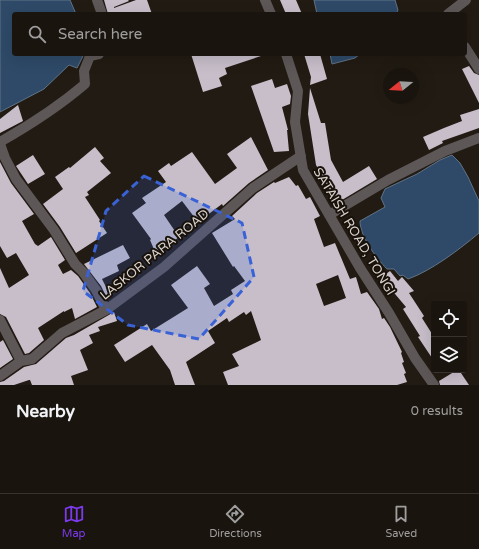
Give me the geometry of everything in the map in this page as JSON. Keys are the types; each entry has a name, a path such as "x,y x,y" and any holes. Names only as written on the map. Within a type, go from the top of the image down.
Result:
{"street":[{"path":"97,0 101,12"},
{"path":"265,0 270,12"},
{"path":"451,12 466,0"},
{"path":"467,50 479,69"},
{"path":"90,56 84,72 85,84 37,121 0,143 5,158 16,179 96,290 106,310"},
{"name":"SATAISH ROAD, TONGI","path":"287,56 298,91 295,122 302,170 360,268 389,312 415,358 434,385"},
{"path":"329,215 388,180 445,151 479,138"},
{"name":"LASKOR PARA ROAD","path":"0,376 21,361 32,359 62,333 106,310 164,267 253,188 301,156"},
{"path":"0,320 21,361"}],"highlighted area":[{"path":"144,176 242,223 254,277 199,339 128,325 83,291 106,211"}],"water":[{"path":"0,0 70,0 75,12 12,12 12,56 83,56 77,68 69,65 44,89 0,112"},
{"path":"314,0 395,0 398,10 397,12 317,12"},
{"path":"330,56 358,56 355,58 332,64"},
{"path":"452,155 460,163 479,201 479,233 426,271 408,279 403,275 400,276 394,269 387,269 378,259 366,240 360,221 385,207 381,198 385,189"}],"building":[{"path":"104,0 129,1 114,8 136,0 147,0 151,12 107,12"},
{"path":"280,0 296,0 301,12 285,12"},
{"path":"192,56 261,56 225,68 227,74 219,78 222,86 203,92"},
{"path":"305,56 321,56 327,79 310,85 311,77"},
{"path":"469,66 474,73 479,75 479,103 462,69"},
{"path":"272,79 275,88 287,84 291,96 290,104 282,107 288,130 289,151 274,152 251,86"},
{"path":"310,88 321,123 325,123 331,160 343,182 369,166 377,179 337,203 316,165 308,114"},
{"path":"18,105 23,121 0,133 0,119"},
{"path":"479,109 479,128 442,141 443,143 429,150 423,137 462,121 460,115"},
{"path":"251,137 268,170 249,183 223,206 222,204 198,222 182,201 164,215 179,237 156,254 150,240 151,239 132,213 146,203 142,198 166,182 158,171 169,163 171,166 192,152 215,184 237,168 227,154"},
{"path":"95,147 104,158 100,161 111,173 87,192 89,195 85,197 107,233 76,253 60,227 43,204 63,189 55,177 69,167 70,168"},
{"path":"33,155 45,174 28,184 16,166"},
{"path":"0,162 11,183 34,214 22,221 35,244 38,246 51,237 65,260 58,265 63,274 71,270 78,276 90,293 97,307 75,319 72,308 64,311 38,328 44,340 29,353 25,354 6,317 0,314 0,268 9,288 29,275 16,253 7,258 0,246"},
{"path":"289,177 296,186 298,185 306,199 310,197 320,216 314,219 324,247 335,243 350,279 356,277 361,294 367,292 379,309 382,319 384,318 390,327 402,352 404,362 402,363 406,373 404,374 407,382 397,385 228,385 223,372 239,366 232,354 261,340 251,311 246,315 244,312 229,322 227,318 208,331 215,343 186,362 195,385 175,385 170,370 152,345 125,362 114,345 147,324 151,331 188,308 171,285 197,266 210,284 204,288 214,306 233,294 231,290 245,281 234,266 233,267 212,233 235,219 232,216 257,193 274,182 275,183","holes":["338,275 346,298 324,306 316,284"]},
{"path":"123,245 130,258 117,265 119,271 102,279 111,297 108,300 101,286 84,264"},
{"path":"390,271 398,281 402,277 414,291 409,293 424,316 422,318 431,332 431,356 418,337 420,336 403,309 406,307 382,277"},
{"path":"114,312 117,321 98,327 100,331 89,335 93,343 80,350 88,370 71,376 74,385 32,385 29,380 14,385 0,385 0,382 4,381 24,367 36,364 66,338"},
{"path":"3,340 13,359 0,368 0,342"},
{"path":"452,373 461,373 469,385 440,385 439,381"}]}
